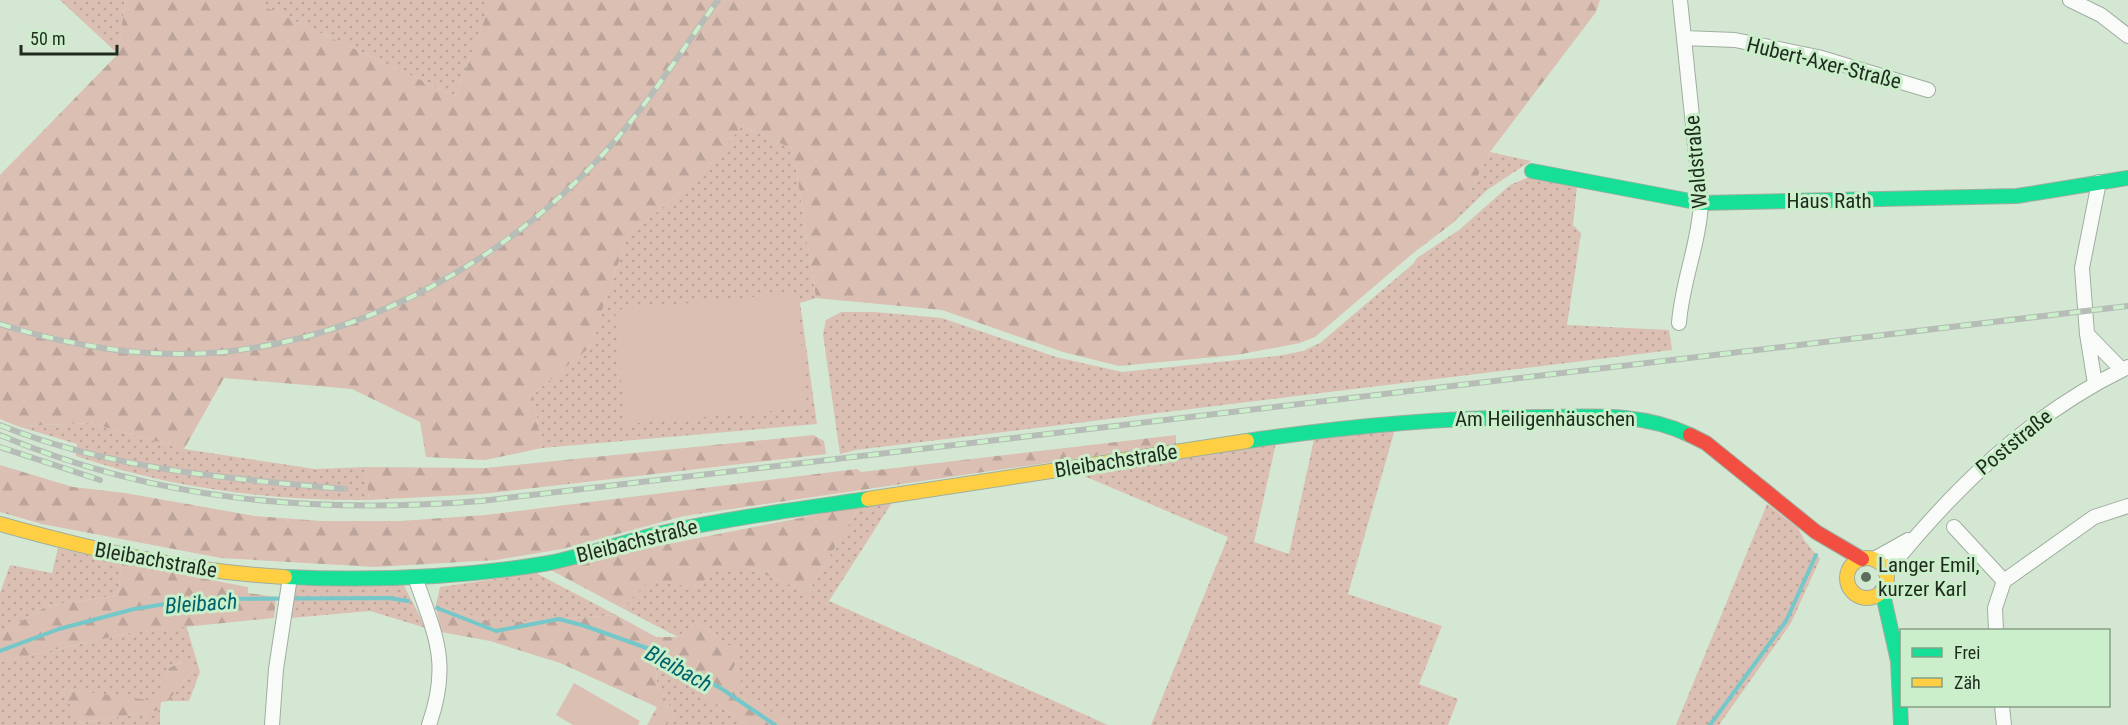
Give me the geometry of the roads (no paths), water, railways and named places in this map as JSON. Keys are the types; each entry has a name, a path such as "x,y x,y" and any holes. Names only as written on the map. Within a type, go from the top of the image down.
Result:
{"main road":[{"name":"Haus Rath","path":"1532,171 1701,203 2017,196 2128,178"},
{"name":"Am Heiligenhäuschen","path":"1275,437 1478,417 1546,415 1643,418 1669,424 1706,442 1816,532 1848,571"},
{"name":"Bleibachstraße","path":"0,525 121,555 210,570 290,578 415,577 544,564 677,529 732,519 1275,437"},
{"name":"Am Heiligenhäuschen","path":"1816,532 1868,559"},
{"path":"1893,636 1866,598 1851,589 1847,580 1848,571 1853,563 1868,559 1882,565 1886,573 1882,590 1893,636 1898,661 1900,704"},
{"path":"1866,598 1875,596 1882,590"},
{"path":"1900,707 1901,725"}],"street":[{"name":"Waldstraße","path":"1679,322 1681,293 1700,227 1701,203 1680,0"},
{"path":"2070,0 2101,15 2128,36"},
{"name":"Hubert-Axer-Straße","path":"1684,38 1735,40 1818,57 1928,90"},
{"path":"2095,384 2087,334 2082,268 2099,183"},
{"path":"2087,334 2125,368"},
{"name":"Poststraße","path":"1886,573 1915,536 1976,473 2008,445 2039,420 2095,384 2125,368"},
{"path":"1996,629 1995,608 2004,581 2094,517 2128,506"},
{"path":"1954,526 2004,581"},
{"name":"Poststraße","path":"1868,559 1915,536"},
{"path":"415,577 440,651 440,680 429,725"},
{"path":"272,725 276,669 290,578"},
{"path":"2002,707 2004,725"}],"waterway":[{"path":"1710,725 1786,621 1816,555"},
{"name":"Bleibach","path":"0,651 59,629 134,609 197,599 389,598 408,601"},
{"name":"Bleibach","path":"437,608 496,631 559,619 585,626 658,652 722,689 775,725"}],"railway":[{"path":"0,324 54,339 110,349 195,354 278,343 333,329 386,309 486,254 532,220 574,183 627,126 718,0"},
{"path":"0,435 117,475 236,498 297,503 419,505 481,501 2128,306"},
{"path":"0,425 41,440 126,462 214,476 345,489"},
{"path":"0,447 100,480"}],"place":[{"name":"Langer Emil, kurzer Karl","path":"1866,577"}]}
